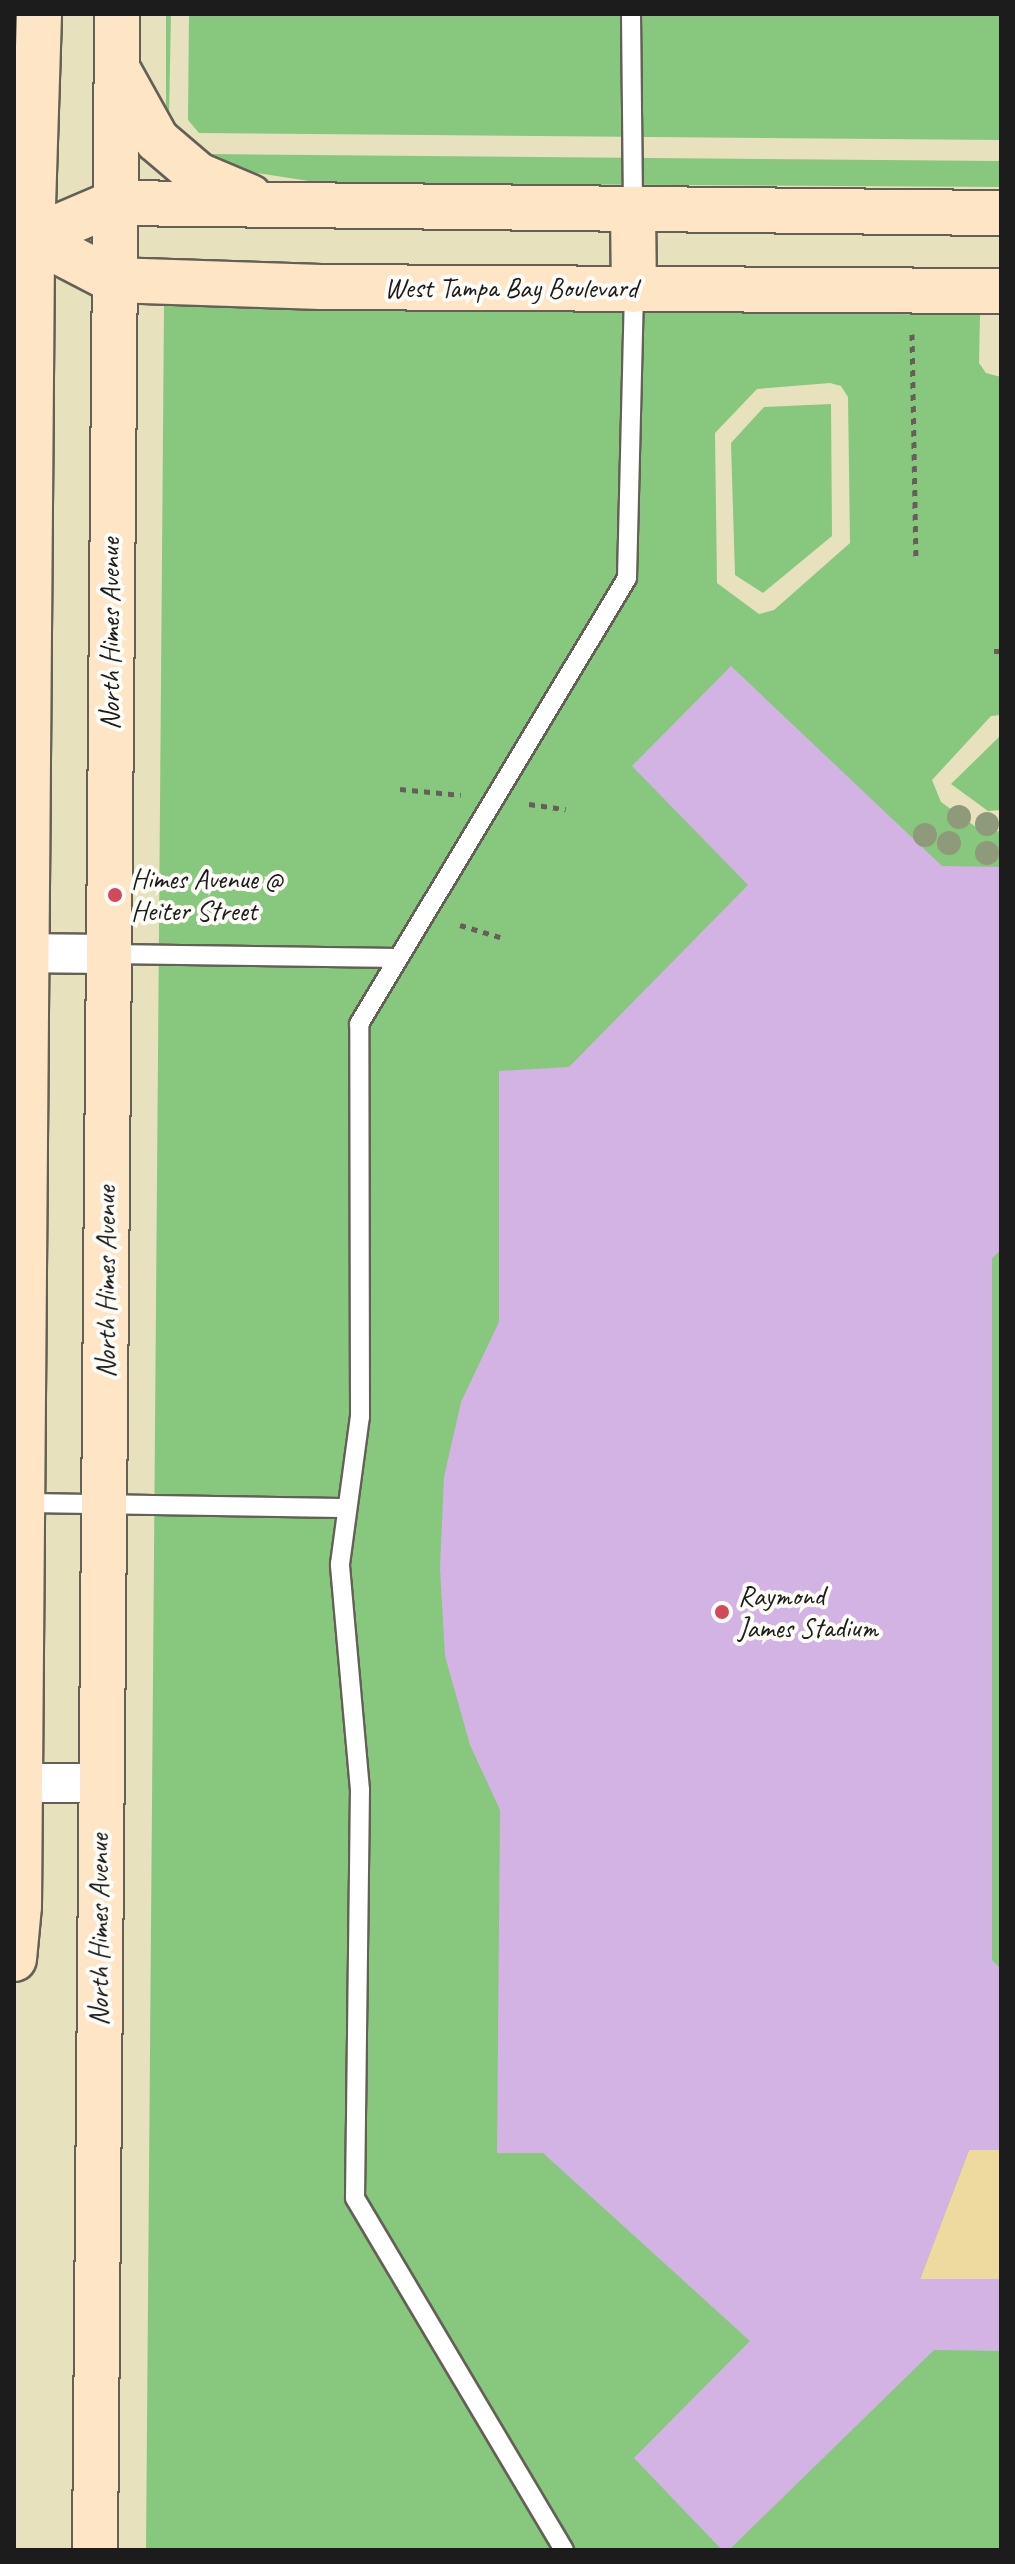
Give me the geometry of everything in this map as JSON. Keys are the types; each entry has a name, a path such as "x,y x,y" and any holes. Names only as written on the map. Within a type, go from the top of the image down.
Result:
{"street":[{"path":"14,1959 21,1503 23,238 39,14"},
{"name":"North Himes Avenue","path":"95,2550 117,14"},
{"path":"116,67 157,140 198,175 245,196 320,208"},
{"path":"23,238 114,203 320,208 1001,213"},
{"path":"633,211 634,290"},
{"name":"West Tampa Bay Boulevard","path":"23,238 113,280 634,290 1001,291"},
{"path":"22,954 109,954"},
{"path":"17,1783 100,1783"}],"lane":[{"path":"631,14 633,211"},
{"path":"564,2550 355,2198 360,1790 340,1564 360,1417 359,1024 627,578 634,290"},
{"path":"109,954 398,958"},
{"path":"21,1503 105,1508 347,1508"}],"path":[{"path":"912,290 916,557"},
{"path":"400,789 462,795"},
{"path":"529,804 566,809"},
{"path":"460,925 500,937"}],"green space":[{"path":"166,14 171,14 169,115 166,109"},
{"path":"189,14 1001,14 1001,140 199,133 188,120"},
{"path":"209,154 1001,161 1001,187 322,183 250,172"},
{"path":"164,306 980,315 979,363 986,373 1001,377 1001,715 991,716 932,780 941,802 983,832 1001,831 1001,2550 146,2550","holes":["830,383 841,386 848,397 850,543 774,610 759,614 717,583 715,433 757,389"]},
{"path":"831,404 832,536 763,593 735,575 731,443 764,407"},
{"path":"1001,735 1001,810 988,811 951,784"}],"sand":[{"path":"969,2150 1001,2150 1001,2279 920,2279"}],"building":[{"name":"Raymond James Stadium","path":"731,666 942,866 1001,867 1001,1250 992,1258 992,1960 1001,1969 1001,2150 969,2150 920,2279 1001,2279 1001,2351 934,2350 729,2550 722,2550 634,2458 750,2341 543,2153 497,2153 500,1810 470,1745 445,1656 440,1568 444,1477 461,1402 499,1322 499,1071 569,1067 748,885 632,766"}],"place":[{"name":"Himes Avenue @ Heiter Street","path":"115,895"},
{"name":"Raymond James Stadium","path":"722,1612"}]}
